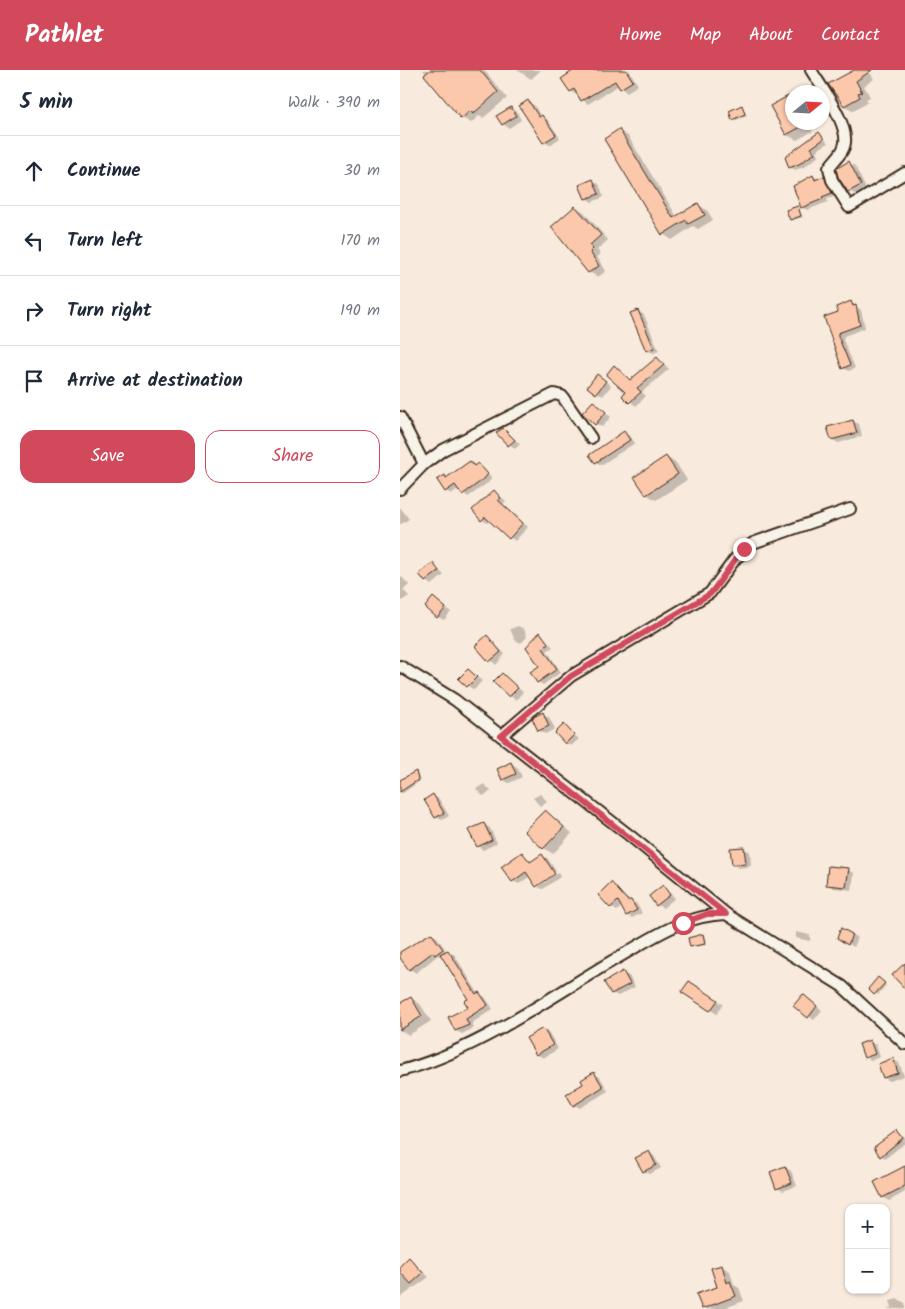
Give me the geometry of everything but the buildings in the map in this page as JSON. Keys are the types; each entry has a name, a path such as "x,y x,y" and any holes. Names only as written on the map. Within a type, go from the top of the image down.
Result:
{"street":[{"path":"811,70 840,120 846,135 844,148 829,168 832,180 849,207 905,173"},
{"path":"400,489 424,464 442,450 554,394 562,396 590,438"},
{"path":"400,417 424,464"},
{"path":"501,736 571,676 710,594 735,559 753,543 850,509"},
{"path":"400,666 455,700 726,914 842,986 905,1044"},
{"path":"400,1071 426,1064 468,1046 662,932 707,914 726,914"}],"route":[{"path":"683,923 707,914 726,914 629,835 501,736 571,676 710,594 725,570 744,549"}]}
